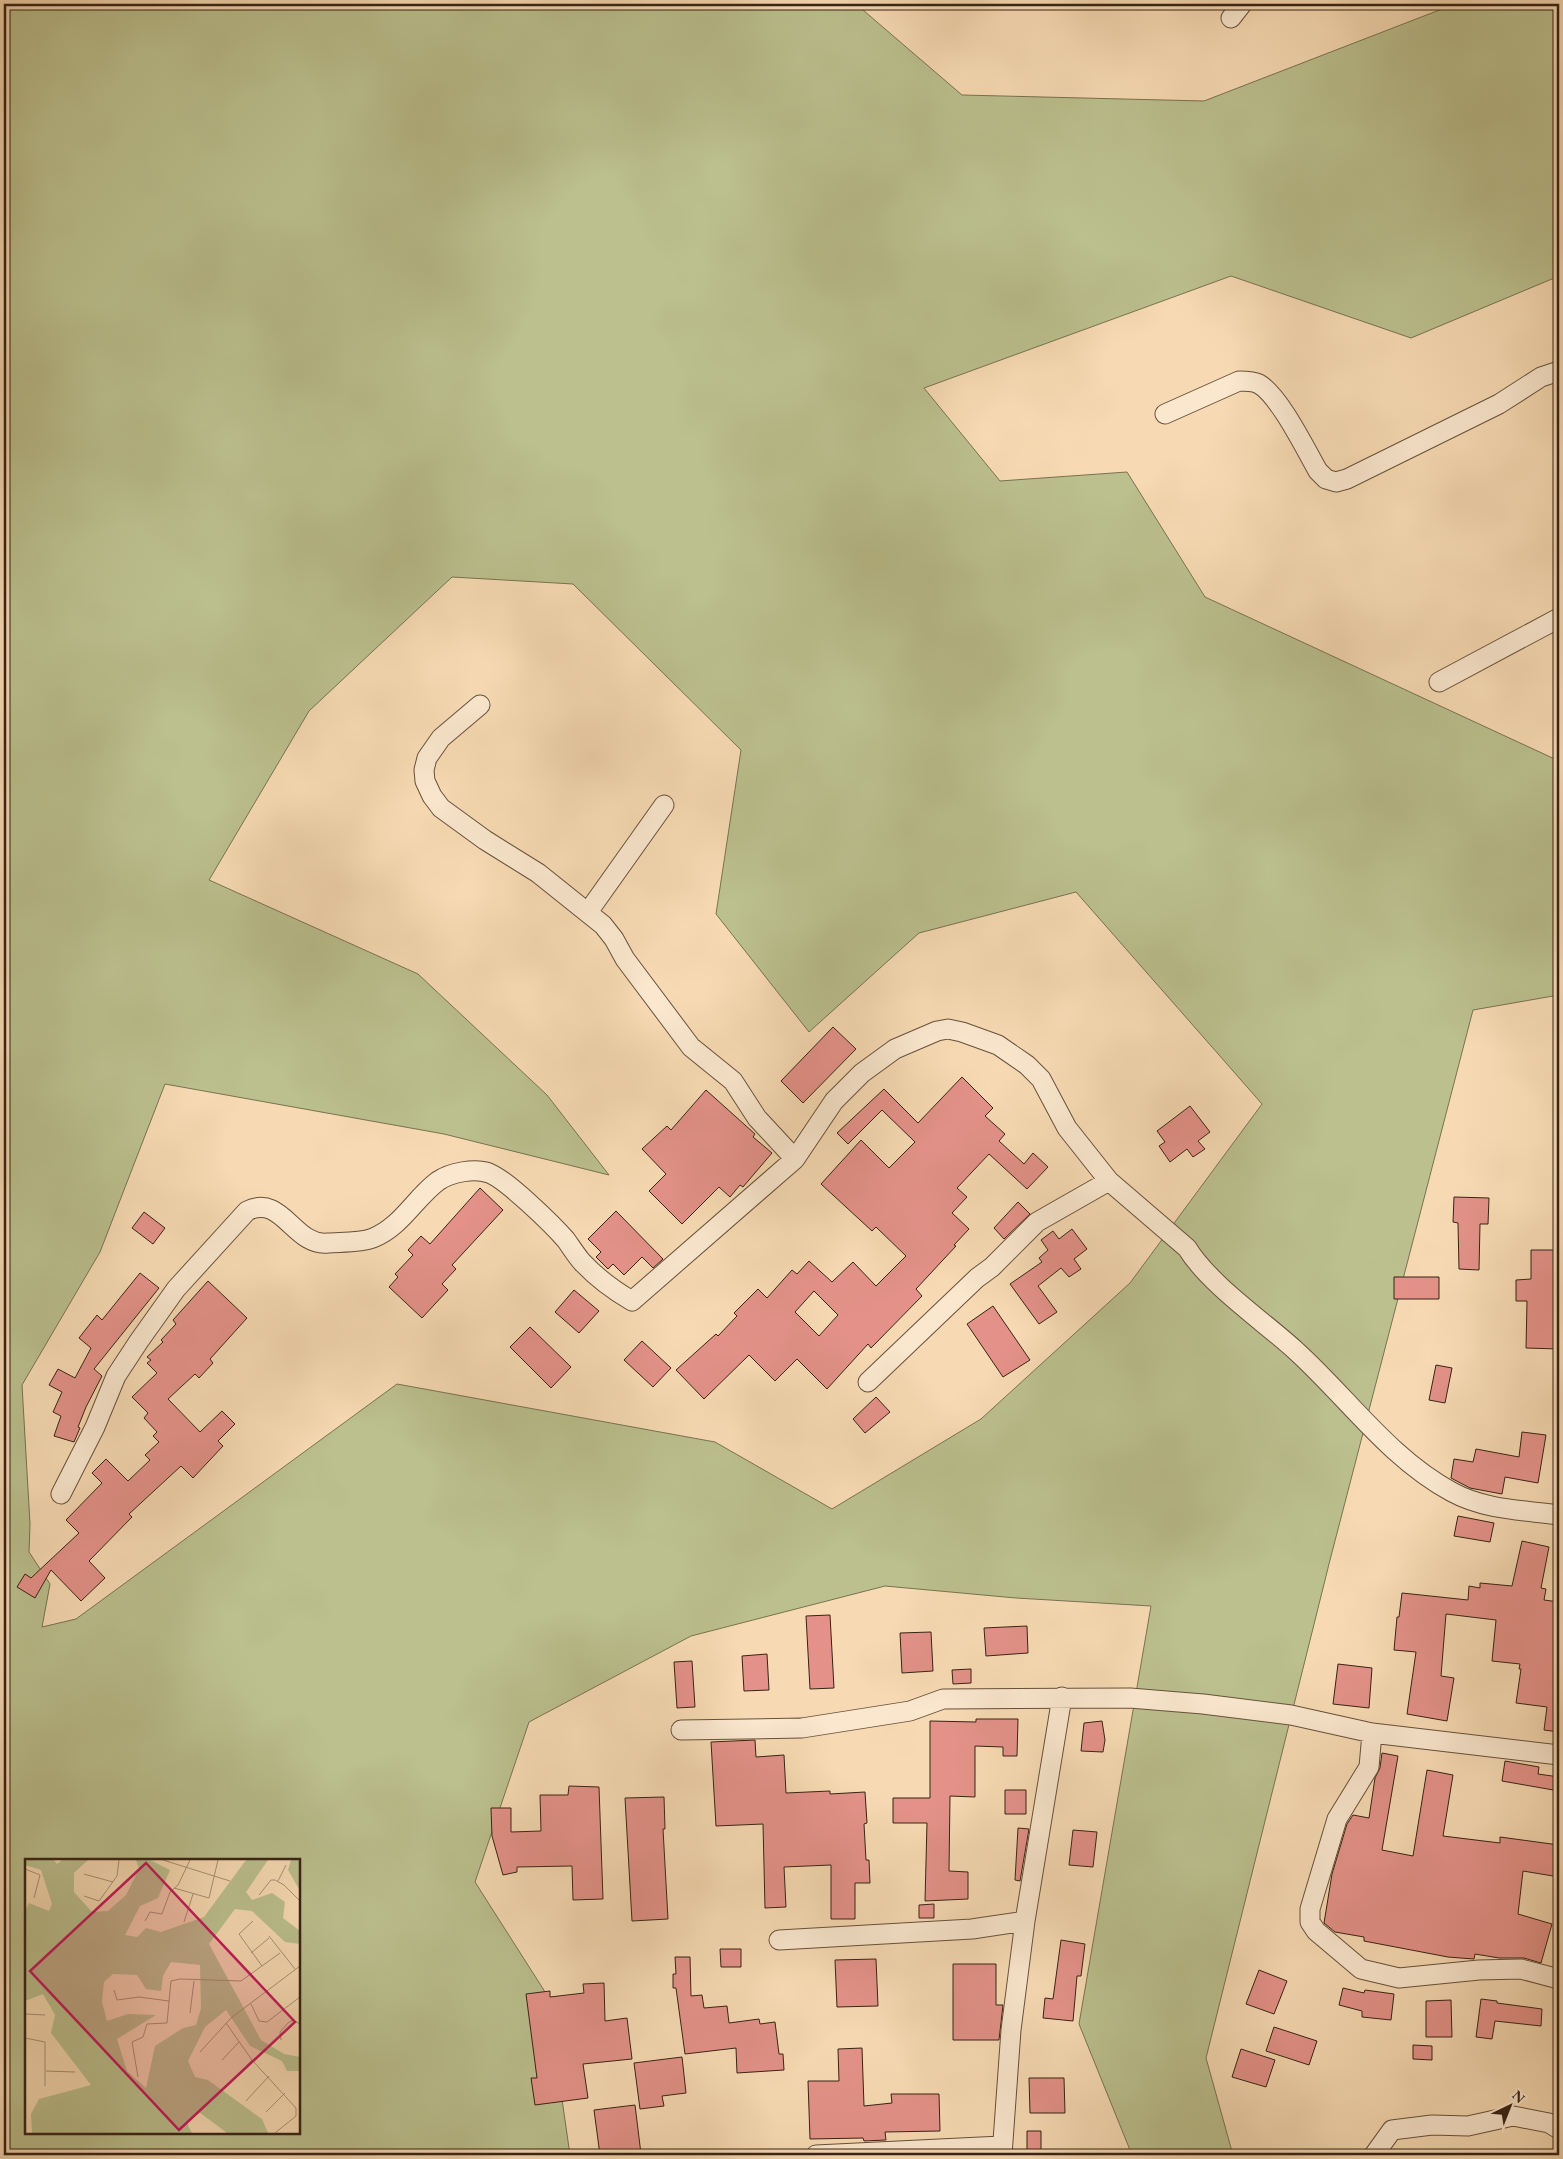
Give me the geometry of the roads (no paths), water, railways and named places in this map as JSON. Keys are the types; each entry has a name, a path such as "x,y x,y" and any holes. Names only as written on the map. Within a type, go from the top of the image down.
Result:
{"street":[{"path":"1165,414 1239,381 1259,384 1278,403 1318,471 1326,479 1336,482 1347,479 1499,404 1541,377 1559,371"},
{"path":"1439,682 1559,618"},
{"path":"480,705 441,738 427,758 424,770 425,781 432,796 441,808 485,840 538,873 603,925 614,939 625,959 691,1047 733,1081 757,1118 795,1159"},
{"path":"588,912 664,805"},
{"path":"61,1494 95,1427 116,1376 139,1341 176,1289 247,1211 256,1206 279,1213 314,1243 371,1239 396,1224 430,1187 444,1177 465,1172 487,1172 510,1186 565,1239 581,1261 605,1285 632,1301 795,1159 834,1101 862,1073 895,1049 937,1031 948,1029 998,1045 1027,1065 1041,1079 1067,1128 1109,1181 1187,1248 1194,1259 1211,1276 1295,1350 1392,1448 1424,1474 1452,1492 1482,1505 1559,1515"},
{"path":"868,1382 977,1278 992,1267 1037,1222 1109,1181"},
{"path":"816,2155 1001,2151 1011,2030 1025,1921 1062,1697"},
{"path":"681,1730 802,1728 910,1711 943,1699 1130,1698 1203,1704 1291,1715 1372,1733 1559,1755"},
{"path":"1372,1733 1369,1767 1337,1820 1310,1909 1310,1922 1316,1931 1362,1969 1399,1978 1479,1970 1521,1969 1559,1979"},
{"path":"779,1940 972,1929 1025,1921"},
{"path":"1374,2155 1392,2130 1405,2128 1432,2125 1468,2126 1513,2116 1549,2123 1559,2129"}]}
